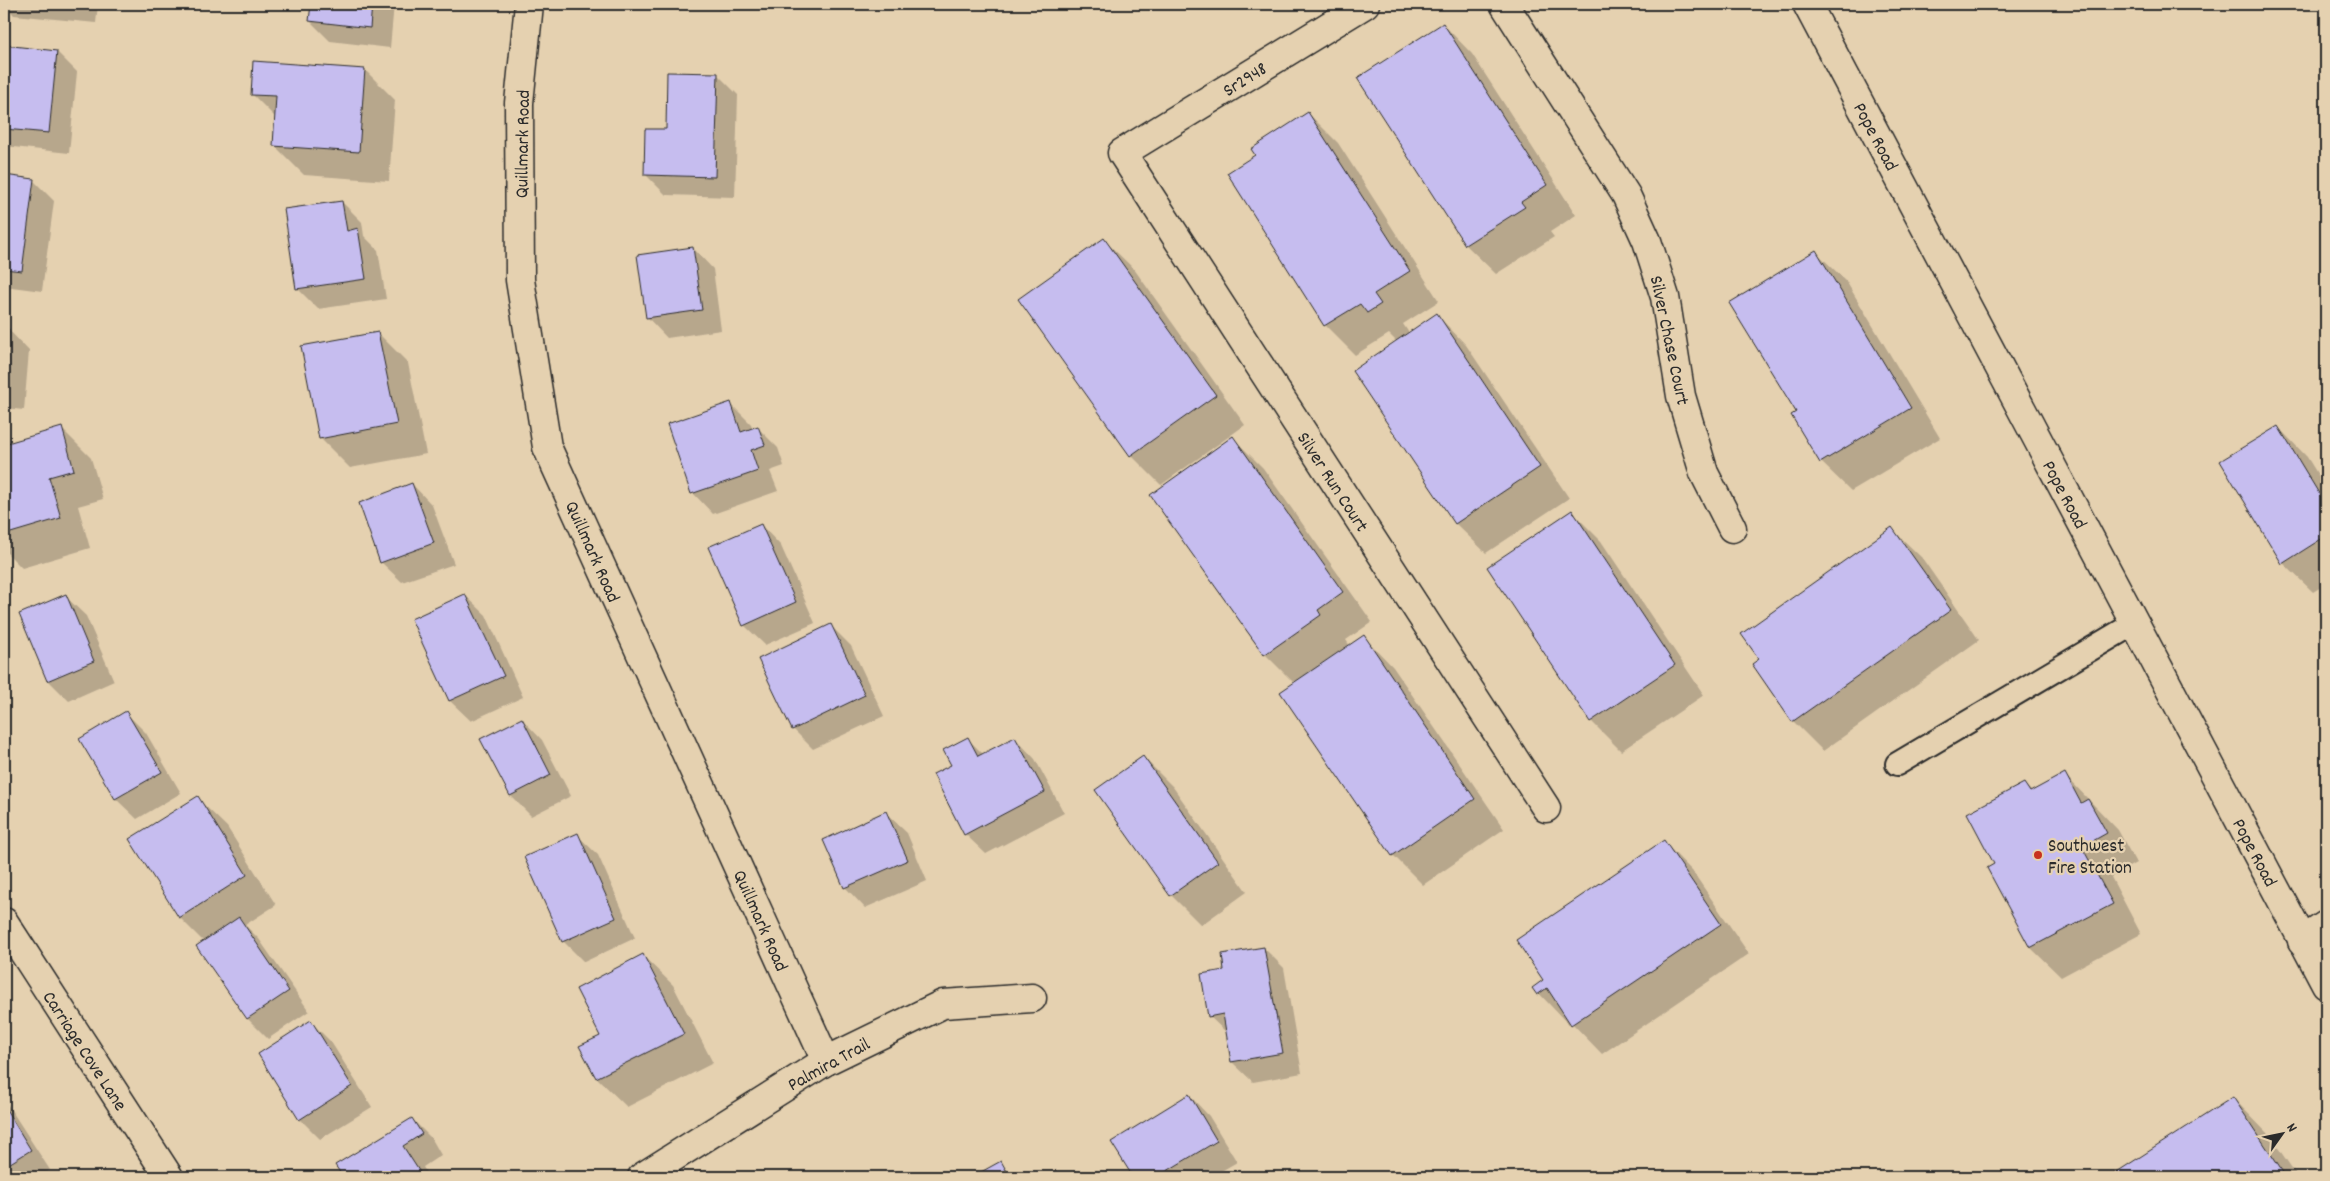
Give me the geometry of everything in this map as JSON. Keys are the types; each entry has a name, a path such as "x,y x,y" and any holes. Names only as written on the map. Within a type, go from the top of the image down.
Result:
{"street":[{"name":"Quillmark Road","path":"529,4 519,103 520,280 547,447 826,1061"},
{"name":"Sr2948","path":"1122,153 1365,4"},
{"name":"Silver Chase Court","path":"1504,4 1626,195 1647,241 1665,297 1681,396 1704,473 1732,528"},
{"name":"Pope Road","path":"1807,4 2326,984"},
{"name":"Silver Run Court","path":"1122,153 1546,808"},
{"name":"Carriage Cove Lane","path":"4,922 169,1177"},
{"path":"2302,941 2326,925"},
{"name":"Palmira Trail","path":"642,1177 826,1061 943,1004 1032,998"}],"lane":[{"path":"1898,764 2135,623"}],"building":[{"path":"311,4 372,4 370,28 309,21"},
{"path":"1443,23 1547,185 1521,202 1525,207 1465,245 1357,78"},
{"path":"4,45 57,51 49,133 4,129"},
{"path":"253,61 365,69 359,152 273,146 276,96 251,95"},
{"path":"667,72 718,73 715,177 644,175 645,129 666,129"},
{"path":"1308,112 1410,271 1374,294 1381,304 1367,313 1360,304 1324,326 1227,173 1255,155 1251,149"},
{"path":"4,175 34,179 22,271 4,269"},
{"path":"342,201 347,231 358,228 366,279 296,289 284,209"},
{"path":"1104,238 1216,395 1130,456 1018,299"},
{"path":"693,247 702,310 646,318 637,255"},
{"path":"1816,250 1911,408 1820,463 1791,415 1796,412 1729,303"},
{"path":"1437,313 1540,467 1455,524 1352,371"},
{"path":"4,329 9,329 4,390"},
{"path":"378,332 397,424 319,439 301,346"},
{"path":"731,402 741,432 758,426 765,445 751,450 758,471 691,494 667,424"},
{"path":"2278,426 2326,505 2326,536 2282,564 2220,461"},
{"path":"62,427 74,470 49,477 61,518 4,535 4,444"},
{"path":"1233,436 1343,592 1318,610 1321,615 1264,655 1150,495"},
{"path":"412,483 434,543 380,563 359,503"},
{"path":"1572,510 1675,665 1590,722 1487,567"},
{"path":"761,524 796,602 743,626 708,547"},
{"path":"1892,527 1951,610 1792,722 1752,664 1759,659 1741,634"},
{"path":"66,594 94,661 47,681 19,614"},
{"path":"465,594 504,676 449,701 411,619"},
{"path":"831,624 865,695 792,730 758,659"},
{"path":"1364,635 1475,799 1392,856 1280,692"},
{"path":"126,711 162,772 115,799 79,739"},
{"path":"522,718 551,775 510,796 480,739"},
{"path":"968,737 978,756 1015,737 1045,792 964,835 933,774 951,765 943,750"},
{"path":"1143,756 1218,862 1170,896 1095,790"},
{"name":"Southwest Fire Station","path":"2065,773 2081,803 2088,799 2107,833 2082,847 2113,904 2030,948 1987,868 1994,864 1967,813 2024,783 2030,792"},
{"path":"198,796 247,875 179,918 129,839"},
{"path":"886,811 908,860 844,888 823,840"},
{"path":"578,833 616,918 562,942 524,857"},
{"path":"1664,840 1721,924 1571,1025 1547,988 1537,995 1532,988 1543,980 1516,940"},
{"path":"239,917 289,991 247,1019 196,946"},
{"path":"1264,947 1283,1053 1231,1062 1223,1014 1208,1017 1201,974 1224,970 1222,954"},
{"path":"643,954 684,1034 596,1078 579,1046 600,1036 576,989"},
{"path":"311,1020 352,1086 299,1120 258,1054"},
{"path":"1189,1094 1217,1141 1157,1177 1133,1177 1111,1142"},
{"path":"2233,1097 2286,1177 2109,1177"},
{"path":"4,1106 31,1150 4,1167"},
{"path":"412,1118 422,1134 403,1146 423,1177 343,1177 335,1165"},
{"path":"1001,1161 1010,1177 972,1177"}],"place":[{"name":"Southwest Fire Station","path":"2038,855"}]}
